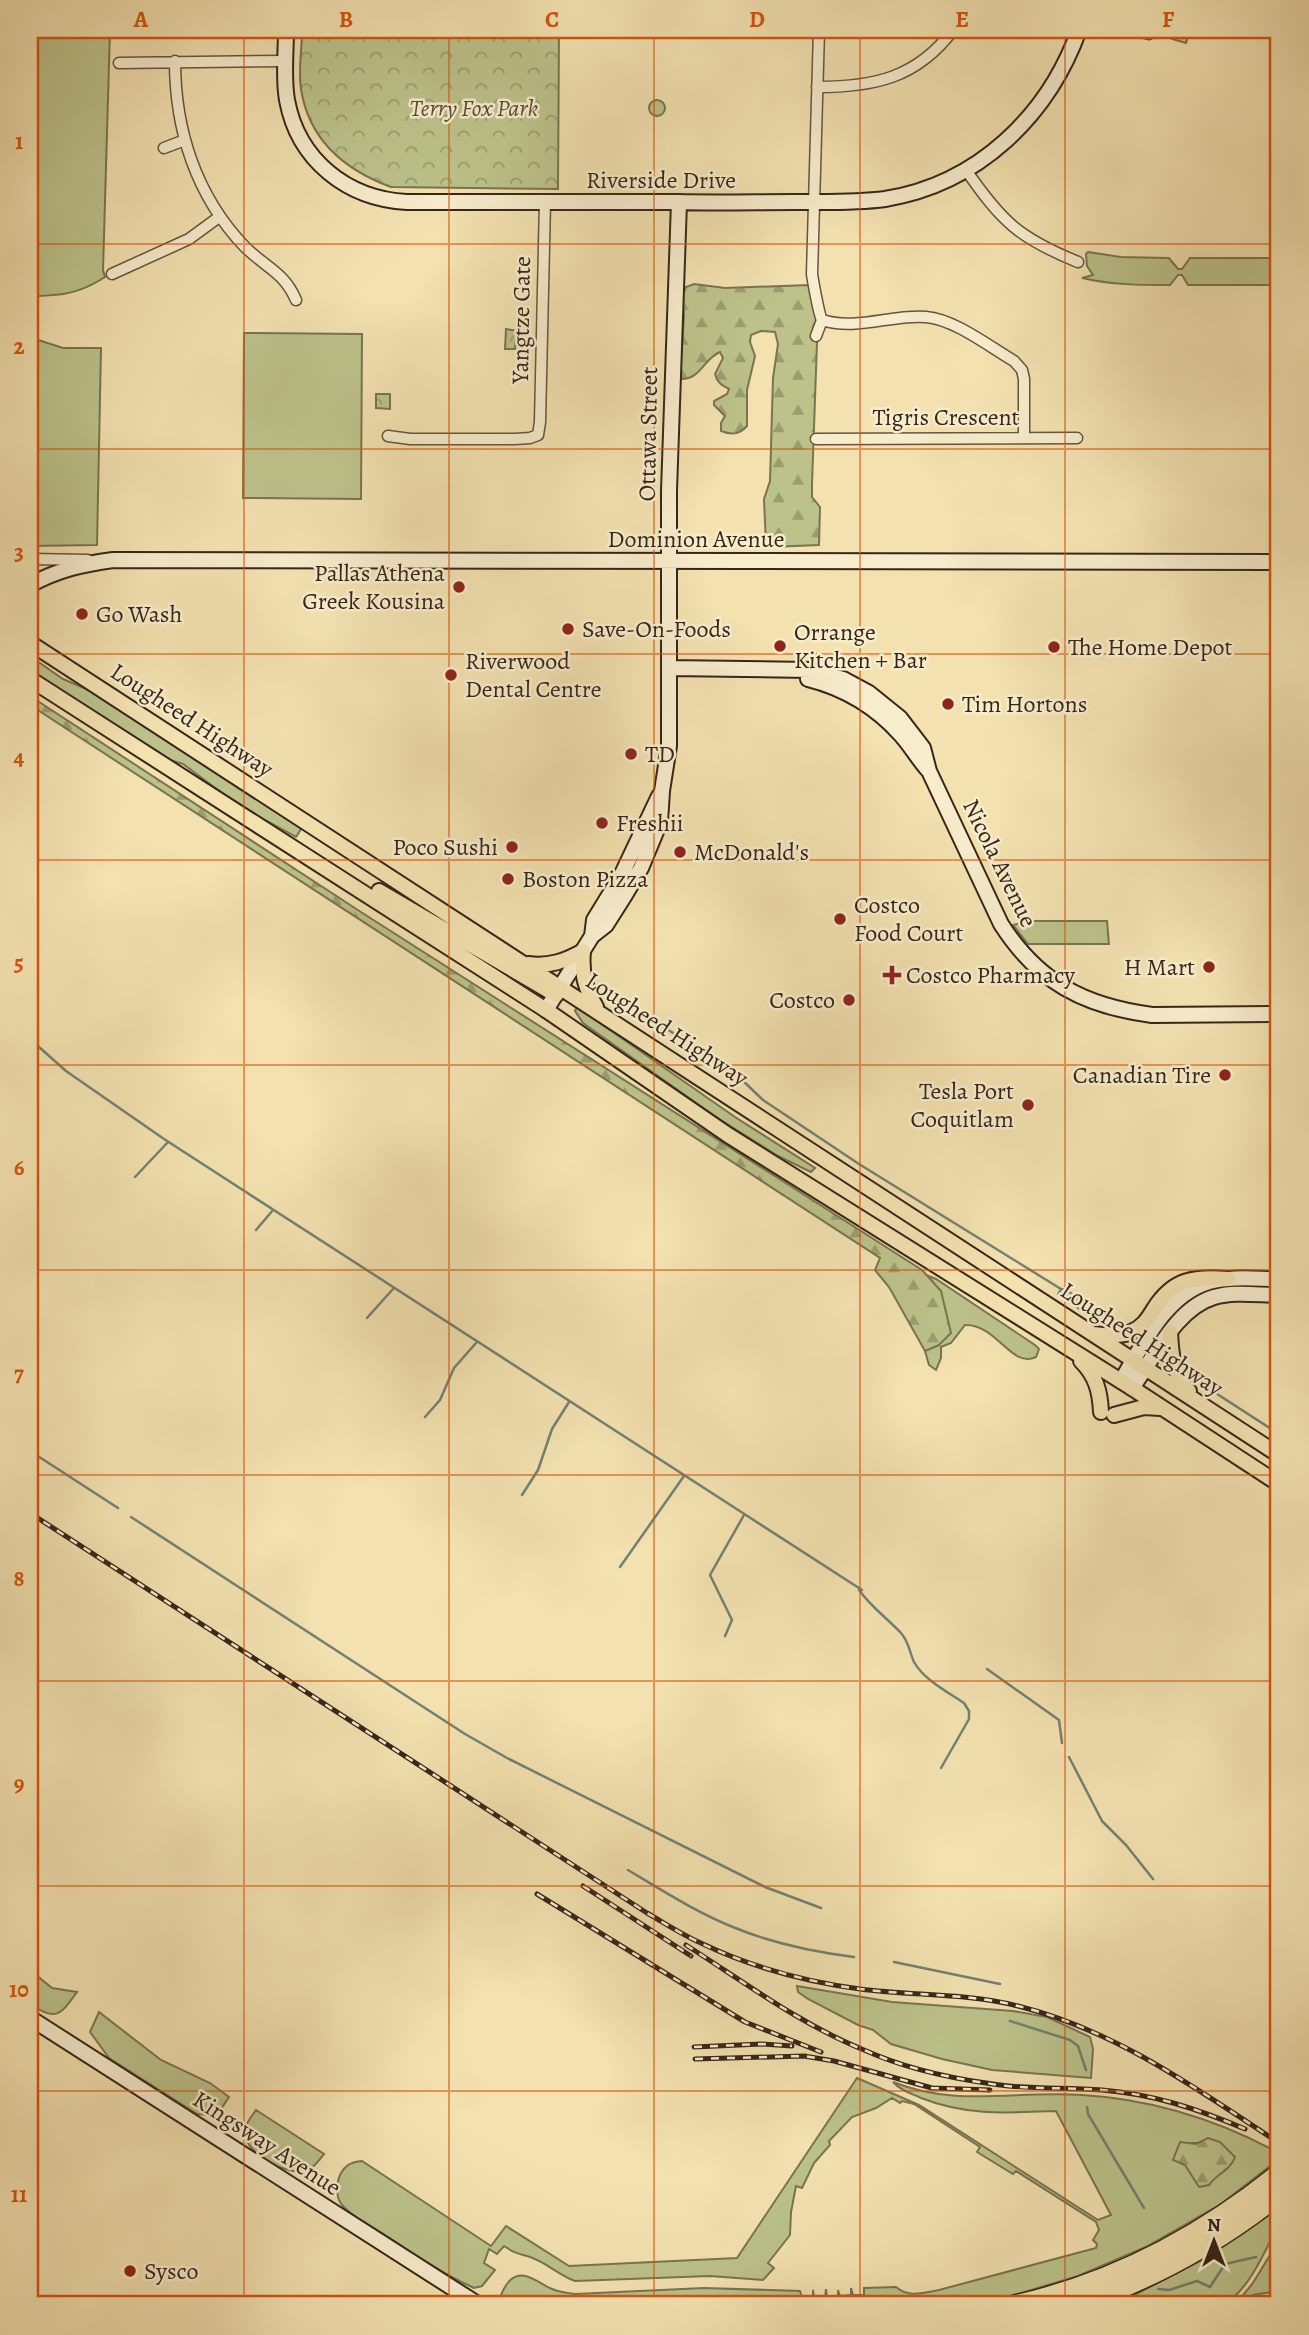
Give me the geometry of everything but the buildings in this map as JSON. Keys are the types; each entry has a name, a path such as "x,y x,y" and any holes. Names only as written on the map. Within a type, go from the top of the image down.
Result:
{"highway":[{"path":"1013,2305 1071,2289 1136,2263 1215,2220 1279,2172"},
{"path":"1079,2305 1185,2259 1224,2236 1279,2195"}],"main road":[{"name":"Lougheed Highway","path":"30,643 527,964 558,991 599,1011 1279,1455"},
{"name":"Lougheed Highway","path":"30,679 547,1010 728,1135 1279,1484"},
{"path":"304,854 356,878 558,991"},
{"path":"527,964 553,964 583,951 581,969 590,998 599,1011"},
{"path":"1092,1334 1129,1334 1140,1328 1161,1297 1173,1287 1206,1277 1228,1279"},
{"path":"1170,1332 1172,1362 1181,1383 1202,1405"},
{"path":"1070,1350 1093,1376 1107,1414 1144,1407 1161,1408"}],"street":[{"name":"Riverside Drive","path":"286,30 287,99 299,136 321,167 351,188 372,197 395,202 853,202 888,198 936,185 967,170 1007,140 1039,107 1065,65 1079,30"},
{"path":"816,336 822,320 812,274 819,30"},
{"path":"817,87 858,86 897,76 925,59 953,30"},
{"path":"1133,30 1149,34"},
{"path":"175,61 175,89 194,170 219,217 246,248 289,284 296,300"},
{"path":"119,63 285,61"},
{"path":"163,148 185,140"},
{"path":"967,170 989,204 1014,229 1053,252 1078,262"},
{"name":"Yangtze Gate","path":"388,436 410,439 515,439 536,437 539,433 545,202"},
{"name":"Ottawa Street","path":"547,1010 592,936 594,920 621,876 662,791 669,746 670,464 679,202"},
{"path":"112,274 189,239 219,217"},
{"path":"822,320 869,322 929,317 943,321 1014,361 1022,370 1024,437"},
{"name":"Tigris Crescent","path":"816,439 1077,438"},
{"name":"Dominion Avenue","path":"30,559 1279,562"},
{"name":"Dominion Avenue","path":"30,585 49,574 113,560"},
{"name":"Nicola Avenue","path":"669,668 810,670 843,679 869,693 929,771 1001,924 1015,946 1059,985 1098,1003 1133,1013 1279,1014"},
{"name":"Nicola Avenue","path":"793,670 808,679 852,691 905,723 927,756 929,771"},
{"path":"1126,1385 1134,1360 1167,1309 1193,1288 1228,1279 1279,1279"},
{"path":"1126,1385 1147,1368 1170,1332 1187,1312 1214,1297 1279,1294"},
{"name":"Kingsway Avenue","path":"30,2018 479,2305"}],"green space":[{"path":"30,30 110,30 103,270 105,277 69,293 30,296"},
{"name":"Terry Fox Park","path":"302,30 559,30 558,189 391,187 359,172 344,162 321,138 305,107 300,82"},
{"path":"1170,30 1190,30 1186,43 1172,39"},
{"path":"657,100 663,102 663,114 657,116 651,114 649,108 651,102"},
{"path":"1088,252 1121,257 1169,258 1178,269 1182,269 1190,258 1279,258 1279,285 1188,285 1182,275 1178,275 1170,285 1093,280 1082,278 1093,275 1087,266"},
{"path":"694,284 725,288 812,287 818,321 813,332 817,342 812,497 820,507 819,545 766,545 764,499 770,481 773,378 778,344 775,332 761,331 751,335 750,342 755,356 747,390 747,426 738,433 721,431 725,416 714,405 714,401 727,394 729,389 720,383 715,374 723,358 720,352 693,376 680,379 684,315 682,297 686,287"},
{"path":"506,329 517,331 515,349 505,349"},
{"path":"244,333 362,334 361,499 243,498"},
{"path":"32,338 63,348 101,348 97,545 30,546"},
{"path":"376,394 390,394 390,409 376,408"},
{"path":"30,656 63,679 98,694 303,826 296,837 238,805 183,764 160,757 30,672"},
{"path":"30,696 364,914 922,1270 941,1291 951,1333 939,1345 925,1351 889,1287 875,1270 880,1258 30,705"},
{"path":"1029,921 1107,921 1109,944 1028,944 1013,925"},
{"path":"577,1007 735,1117 815,1168 811,1172 778,1156 719,1119 583,1023 575,1011"},
{"path":"926,1275 1035,1345 1039,1349 1036,1357 1019,1357 986,1331 965,1325 951,1343 941,1347 941,1358 936,1370 929,1365 925,1351 939,1345 933,1282"},
{"path":"30,1970 52,1988 77,1992 62,2011 46,2013 30,2004"},
{"path":"797,1986 892,2002 1013,2011 1047,2017 1090,2037 1093,2049 1091,2078 992,2070 891,2044 873,2030 808,1999 798,1992"},
{"path":"99,2012 161,2060 210,2083 229,2097 221,2109 211,2115 197,2114 109,2058 90,2032"},
{"path":"857,2078 919,2105 1098,2220 1111,2215 1056,2111 971,2111 921,2098 893,2082 917,2090 964,2096 1058,2094 1134,2101 1208,2121 1279,2153 1279,2159 1221,2204 1146,2247 1078,2276 1011,2296 960,2305 500,2305 501,2294 507,2284 518,2276 529,2277 555,2290 575,2294 704,2288 800,2291 802,2298 813,2297 813,2290 814,2297 825,2297 826,2289 827,2297 838,2296 838,2290 840,2296 851,2295 851,2288 853,2295 864,2295 864,2288 896,2287 906,2293 922,2293 1096,2248 1097,2244 1093,2240 1099,2230 1096,2222 1016,2171 1013,2174 977,2152 980,2147 914,2104 902,2101 900,2103 892,2098 876,2108 852,2117 829,2141 830,2145 814,2163 802,2188 796,2186 790,2235 768,2263 774,2268 763,2280 710,2276 575,2281 536,2259 504,2246 497,2254 489,2249 484,2263 495,2270 482,2286 474,2288 427,2262 351,2213 338,2198 338,2182 346,2166 362,2161 491,2246 506,2226 569,2266 737,2258","holes":["1180,2143 1201,2143 1224,2171 1214,2177 1209,2185 1189,2167"]},
{"path":"256,2110 324,2154 313,2167 300,2171 279,2167 268,2161 250,2147 246,2138 247,2124"},
{"path":"1208,2138 1220,2142 1235,2157 1209,2185 1199,2187 1185,2165 1173,2160 1180,2142 1196,2144"},
{"path":"1279,2208 1270,2219 1274,2229 1272,2238 1245,2285 1231,2300 1222,2305 1115,2305 1204,2259"},
{"path":"1279,2240 1279,2291 1253,2295 1245,2305 1235,2305 1253,2283"}],"water":[{"path":"1061,1289 1065,1289 1104,1316 1102,1318 1088,1315 1058,1294"}],"waterway":[{"path":"612,996 698,1048 740,1078 763,1100 859,1164 1061,1289"},
{"path":"30,1039 66,1071 164,1139 862,1590"},
{"path":"135,1177 168,1142"},
{"path":"256,1230 273,1210"},
{"path":"367,1318 393,1289"},
{"path":"425,1417 440,1400 454,1368 476,1343"},
{"path":"1197,1381 1279,1434"},
{"path":"522,1495 538,1470 552,1429 569,1402"},
{"path":"30,1451 118,1508"},
{"path":"620,1567 684,1476"},
{"path":"725,1636 732,1620 710,1575 744,1515"},
{"path":"131,1517 465,1734 507,1758 765,1887 821,1908"},
{"path":"859,1590 904,1636 918,1668 964,1703 969,1711 969,1719 941,1768"},
{"path":"987,1669 1059,1720 1062,1743"},
{"path":"1069,1757 1102,1821 1126,1845 1153,1879"},
{"path":"628,1870 695,1909 738,1929 795,1947 854,1957"},
{"path":"894,1962 1000,1984"},
{"path":"1010,2021 1070,2040 1078,2046 1086,2070"},
{"path":"1087,2107 1088,2114 1144,2208"},
{"path":"1158,2289 1169,2290 1197,2281 1210,2287 1225,2264 1256,2257"}],"railway":[{"path":"30,1513 647,1913 689,1937 721,1952 780,1973 820,1982 860,1989 979,1999 1018,2006 1054,2017 1088,2030 1154,2063 1279,2143"},
{"path":"583,1886 691,1956"},
{"path":"537,1894 745,2022 821,2052"},
{"path":"686,1945 817,2028 878,2056 908,2066 970,2081 1000,2085 1102,2090 1139,2095 1193,2109 1245,2129"},
{"path":"694,2047 761,2044 792,2046"},
{"path":"695,2059 804,2056 834,2061 932,2088 990,2090"}],"place":[{"name":"Pallas Athena Greek Kousina","path":"459,587"},
{"name":"Go Wash","path":"82,614"},
{"name":"Save-On-Foods","path":"568,629"},
{"name":"Orrange Kitchen + Bar","path":"780,646"},
{"name":"The Home Depot","path":"1054,647"},
{"name":"Riverwood Dental Centre","path":"451,675"},
{"name":"Tim Hortons","path":"948,704"},
{"name":"TD","path":"631,754"},
{"name":"Freshii","path":"602,823"},
{"name":"Poco Sushi","path":"512,847"},
{"name":"McDonald's","path":"680,852"},
{"name":"Boston Pizza","path":"508,879"},
{"name":"Costco Food Court","path":"840,919"},
{"name":"H Mart","path":"1209,967"},
{"name":"Costco Pharmacy","path":"892,975"},
{"name":"Costco","path":"849,1000"},
{"name":"Canadian Tire","path":"1225,1075"},
{"name":"Tesla Port Coquitlam","path":"1028,1105"},
{"name":"Sysco","path":"130,2271"}]}
